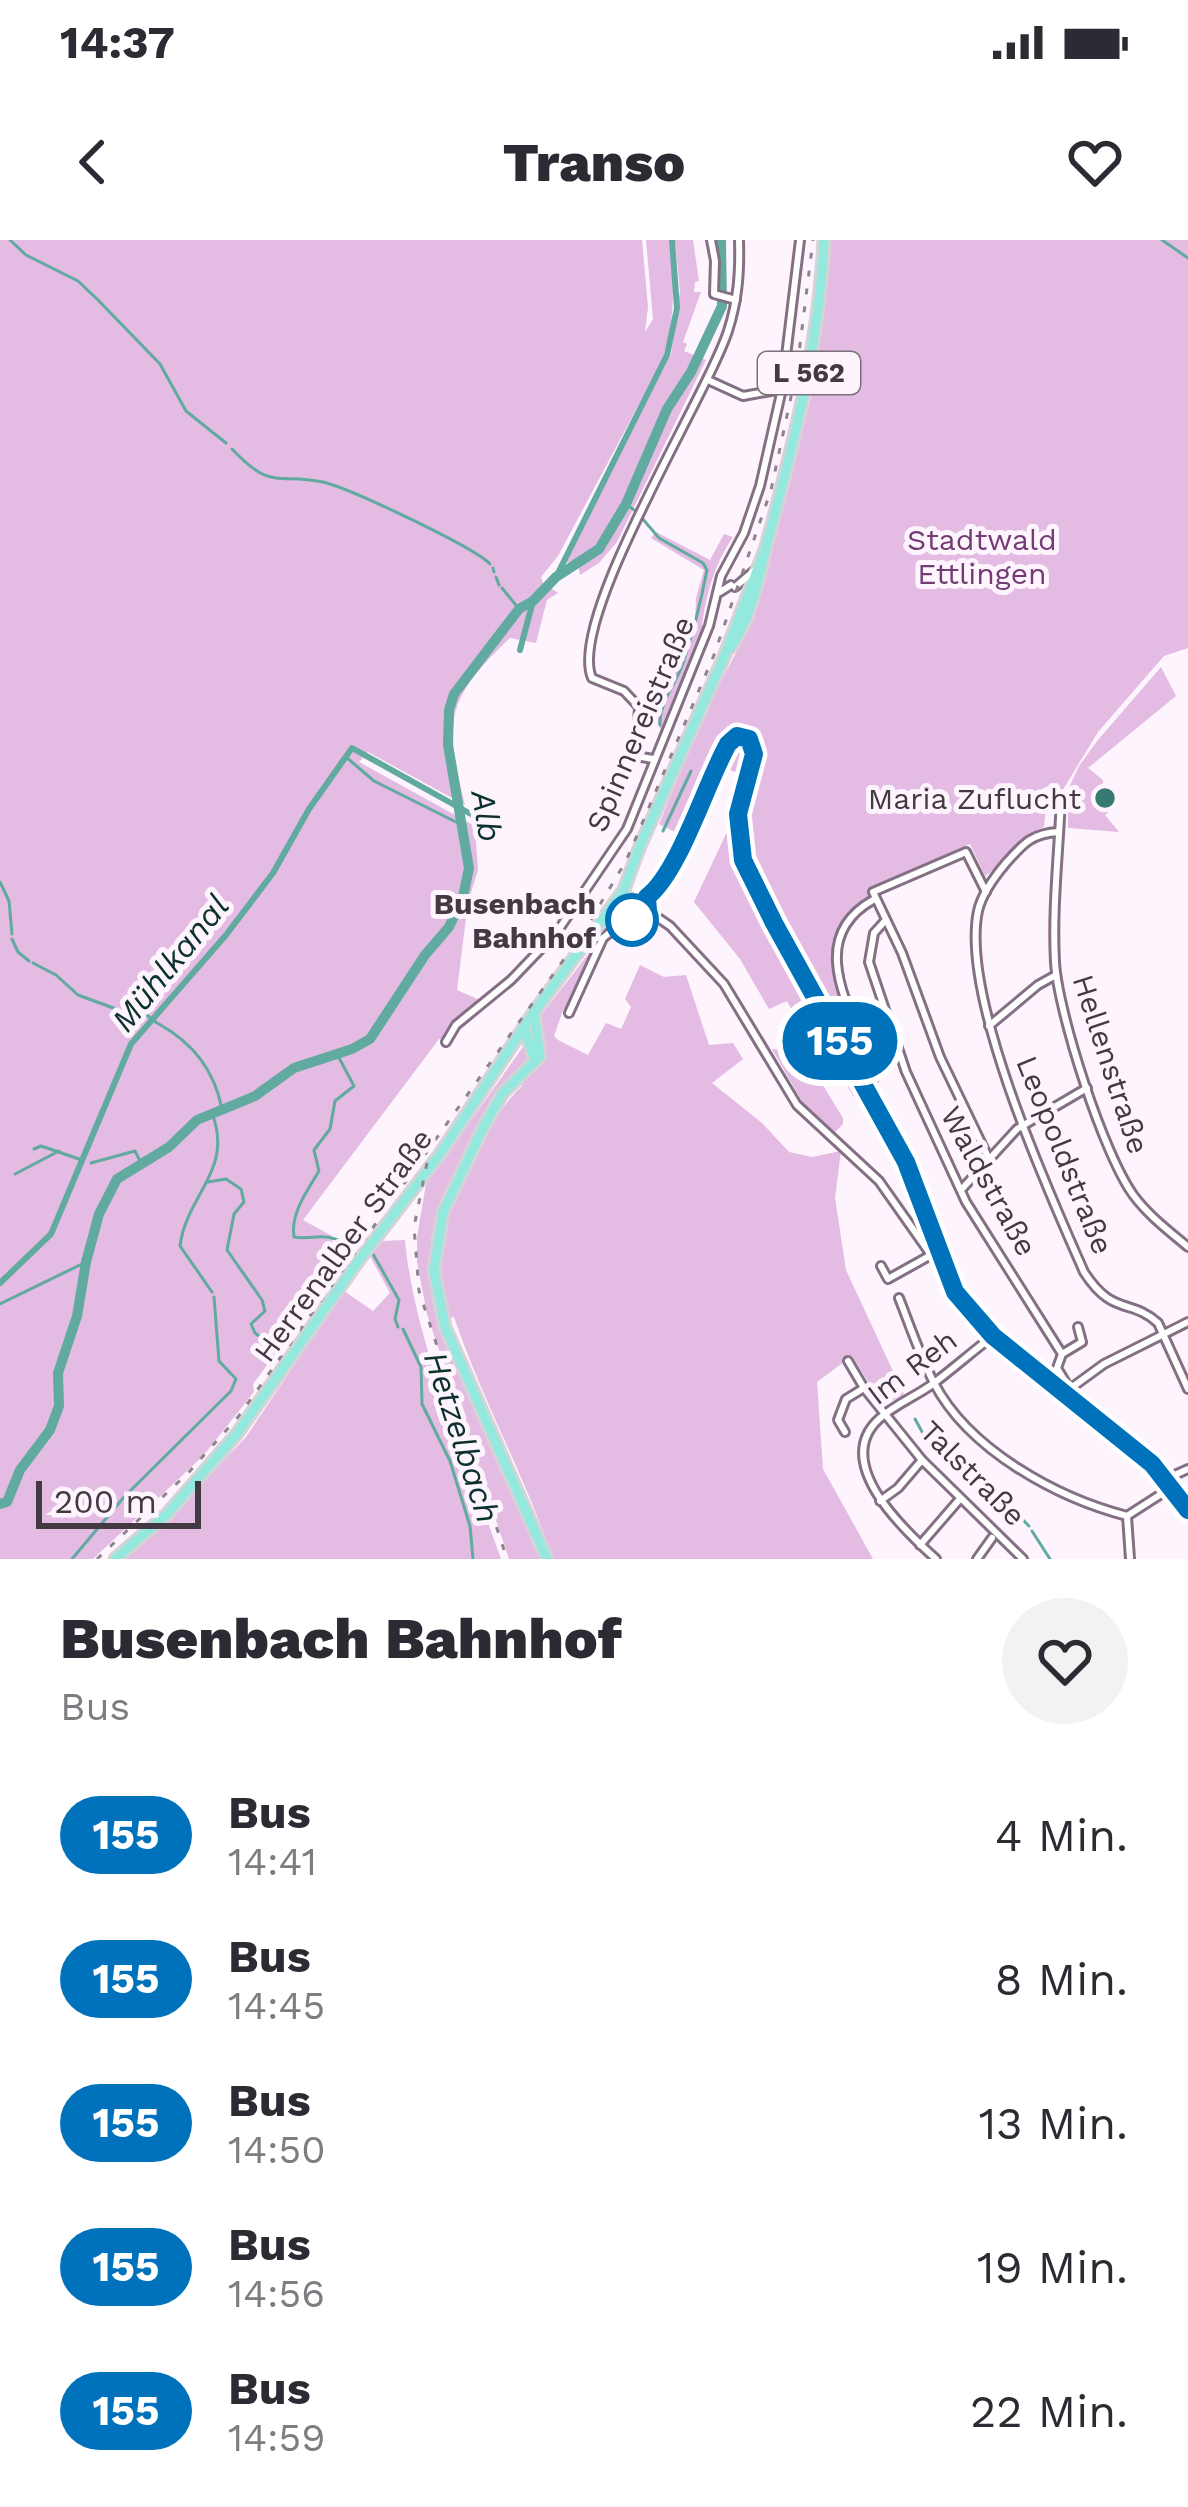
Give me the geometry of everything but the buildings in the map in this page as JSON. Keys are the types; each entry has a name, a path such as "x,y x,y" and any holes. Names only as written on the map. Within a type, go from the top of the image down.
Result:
{"main road":[{"name":"L 562","path":"530,1029 534,1012 610,919 750,595 788,471 809,372 824,240"},
{"name":"L 562","path":"750,595 766,547"},
{"path":"621,894 643,897 658,888 730,740 749,739 755,749 738,814 739,844 749,875 906,1162 948,1277 965,1307 993,1336 1067,1391 1169,1483 1188,1510"},
{"path":"628,878 643,897"},
{"path":"530,1029 535,1062"},
{"path":"530,1029 542,1051 495,1104 457,1181 439,1228 434,1271 446,1327 547,1559"},
{"name":"Herrenalber Straße","path":"115,1559 167,1514 218,1459 447,1144 510,1047 530,1029"},
{"path":"510,1047 532,1044"}],"street":[{"path":"711,240 717,297 734,300"},
{"path":"653,759 636,756 639,707 624,691 592,678 588,669 591,650 608,587 707,380 734,300 739,240"},
{"path":"720,592 722,576 760,486 782,389 800,240"},
{"path":"707,380 743,396 782,389"},
{"path":"727,569 733,586 750,595"},
{"name":"Spinnereistraße","path":"446,1042 456,1025 511,980 557,932 627,829 720,592 755,569"},
{"name":"Hellenstraße","path":"1061,797 1056,975 1087,1088 1133,1196 1188,1247"},
{"name":"Leopoldstraße","path":"1059,832 1039,834 1025,842 986,892 978,912 976,944 989,1026 1067,1234 1094,1287 1115,1305 1152,1317 1163,1333"},
{"path":"865,1084 874,1078 874,1070 836,961 844,922 874,896 966,852 986,892"},
{"path":"874,896 940,1058 989,1159"},
{"path":"643,897 648,911 670,926 724,984 753,1025 797,1105 866,1166 948,1277"},
{"path":"569,1013 602,940 614,928 648,911"},
{"name":"Waldstraße","path":"885,921 874,933 869,962 906,1072 961,1190 1062,1354 1057,1368 1067,1391"},
{"name":"Leopoldstraße","path":"989,1026 1056,975"},
{"path":"961,1190 1025,1124 1087,1088"},
{"path":"888,1279 931,1255"},
{"path":"881,1267 934,1384 962,1423 1035,1478 1086,1505 1127,1516"},
{"path":"1067,1391 1103,1364 1188,1322"},
{"path":"1062,1354 1082,1342 1078,1328"},
{"path":"1163,1333 1188,1389"},
{"name":"Im Reh","path":"936,1559 880,1501 870,1479 866,1447 871,1429 885,1415 934,1384 993,1336"},
{"name":"Talstraße","path":"848,1361 919,1462 1023,1559"},
{"path":"845,1432 838,1420 842,1404 864,1388"},
{"path":"880,1501 919,1462"},
{"path":"1130,1559 1127,1516 1188,1469"},
{"path":"920,1545 957,1502"},
{"path":"977,1559 992,1538"}],"green space":[{"path":"0,240 642,240 648,307 645,332 653,319 646,240 670,240 673,286 667,346 558,556 541,577 558,593 547,600 536,643 510,638 473,678 455,713 454,752 465,805 368,752 359,762 475,826 478,870 468,902 457,990 482,1001 439,1039 303,1220 332,1236 345,1250 296,1326 292,1324 274,1350 253,1384 254,1392 203,1456 154,1502 143,1499 138,1504 142,1513 93,1559 0,1559"},
{"path":"675,240 693,240 699,281 694,292 701,292 684,351 706,360 617,542 599,563 580,575 577,560 562,564 671,354 680,291"},
{"name":"Stadtwald Ettlingen","path":"831,240 1188,240 1188,648 1164,656 1098,732 1061,793 1052,793 1048,786 1040,790 1042,801 1047,800 1044,827 1027,836 993,870 985,876 970,844 868,889 868,899 848,915 837,934 836,980 871,1075 859,1083 864,1094 854,1097 814,1030 801,1027 787,1001 769,1009 740,959 694,902 732,821 740,823 752,780 713,762 681,835 659,824 705,711 754,619 811,397"},
{"path":"656,532 710,560 724,534 733,537 709,590 702,625 706,628 661,730 653,715 695,624 704,570 651,538"},
{"path":"1161,667 1176,696 1088,768 1112,791 1114,807 1105,815 1119,832 1068,828 1065,796 1079,766"},
{"path":"596,944 572,1002 563,1010 554,1036 558,1040 588,1055 606,1023 621,1029 631,1007 625,999 640,965 664,977 686,975 709,1045 733,1043 743,1059 712,1083 789,1152 812,1157 841,1151 835,1198 846,1270 904,1395 883,1405 852,1356 817,1382 823,1469 873,1559 553,1559 454,1317 447,1319 440,1254 452,1206 472,1160 497,1116 522,1086 518,1081 542,1058 542,1014"},
{"path":"525,1044 530,1060 496,1091 445,1191 432,1234 428,1275 437,1317 540,1559 509,1559 427,1314 417,1237 426,1184"},
{"path":"772,1049 794,1050 812,1076 816,1074 843,1118 832,1135 803,1103"},
{"path":"405,1240 430,1359 501,1559 121,1559 170,1517 246,1437 344,1291 373,1311 390,1293 370,1256 381,1241"}],"waterway":[{"path":"10,240 26,255 78,281 160,364 186,411 226,443"},
{"path":"556,577 667,355 677,308 672,240"},
{"name":"Alb","path":"0,1504 7,1502 20,1470 50,1430 59,1406 58,1373 77,1316 86,1262 99,1214 117,1179 169,1147 197,1120 255,1096 294,1068 370,1039 449,927 463,897 469,868 448,745 454,694 519,609 599,549 626,504 667,409 691,372 722,306 721,240"},
{"path":"1162,240 1188,258"},
{"path":"232,449 266,476 337,487 437,532 490,564"},
{"path":"626,504 634,510"},
{"path":"641,517 659,538 703,563 707,570 687,652 665,701 660,725"},
{"path":"493,568 494,572"},
{"path":"496,577 499,585"},
{"path":"502,588 519,609"},
{"path":"520,650 533,601"},
{"name":"Mühlkanal","path":"0,1283 51,1234 131,1044 273,873 309,809 352,748 478,818"},
{"path":"346,757 374,781 464,826"},
{"path":"663,831 691,771"},
{"path":"0,882 9,901 12,934"},
{"path":"12,939 29,961"},
{"path":"33,963 78,995 127,1013"},
{"path":"135,1019 148,1016 157,1023"},
{"path":"159,1024 201,1059 222,1109"},
{"name":"Hetzelbach","path":"337,1054 354,1086 335,1101 330,1129 314,1150 319,1171 300,1203 293,1228 294,1237 344,1242"},
{"path":"212,1113 217,1151 180,1246 212,1292"},
{"path":"34,1149 41,1146 79,1159"},
{"path":"15,1174 59,1151"},
{"path":"91,1163 135,1151 141,1163"},
{"path":"208,1182 226,1179 241,1189 244,1202 234,1214 227,1250 262,1300 265,1311 251,1324 255,1333 274,1347"},
{"name":"Hetzelbach","path":"373,1254 399,1300 398,1327"},
{"path":"0,1304 86,1262"},
{"path":"130,1491 231,1391 236,1379 219,1361 214,1297"},
{"name":"Hetzelbach","path":"403,1329 421,1367 422,1404 450,1461 470,1526 473,1559"},
{"path":"915,1419 931,1448 990,1487"},
{"path":"995,1491 1029,1526"},
{"path":"72,1559 124,1497"},
{"path":"1032,1531 1050,1559"}],"railway":[{"path":"97,1559 190,1471 238,1417 584,931 626,861 714,655 771,490 797,369 813,240"},
{"path":"427,1163 414,1227 419,1291 507,1559"}],"bus line":[{"name":"155","path":"644,918 645,926 639,931 628,921 648,911 647,897 658,888 678,851 730,740 737,736 749,739 754,754 737,829 743,860 889,1127 955,1292 993,1336 1152,1464 1188,1510"}],"place":[{"name":"Maria Zuflucht","path":"1105,798"},
{"name":"Busenbach Bahnhof","path":"632,920"}]}
